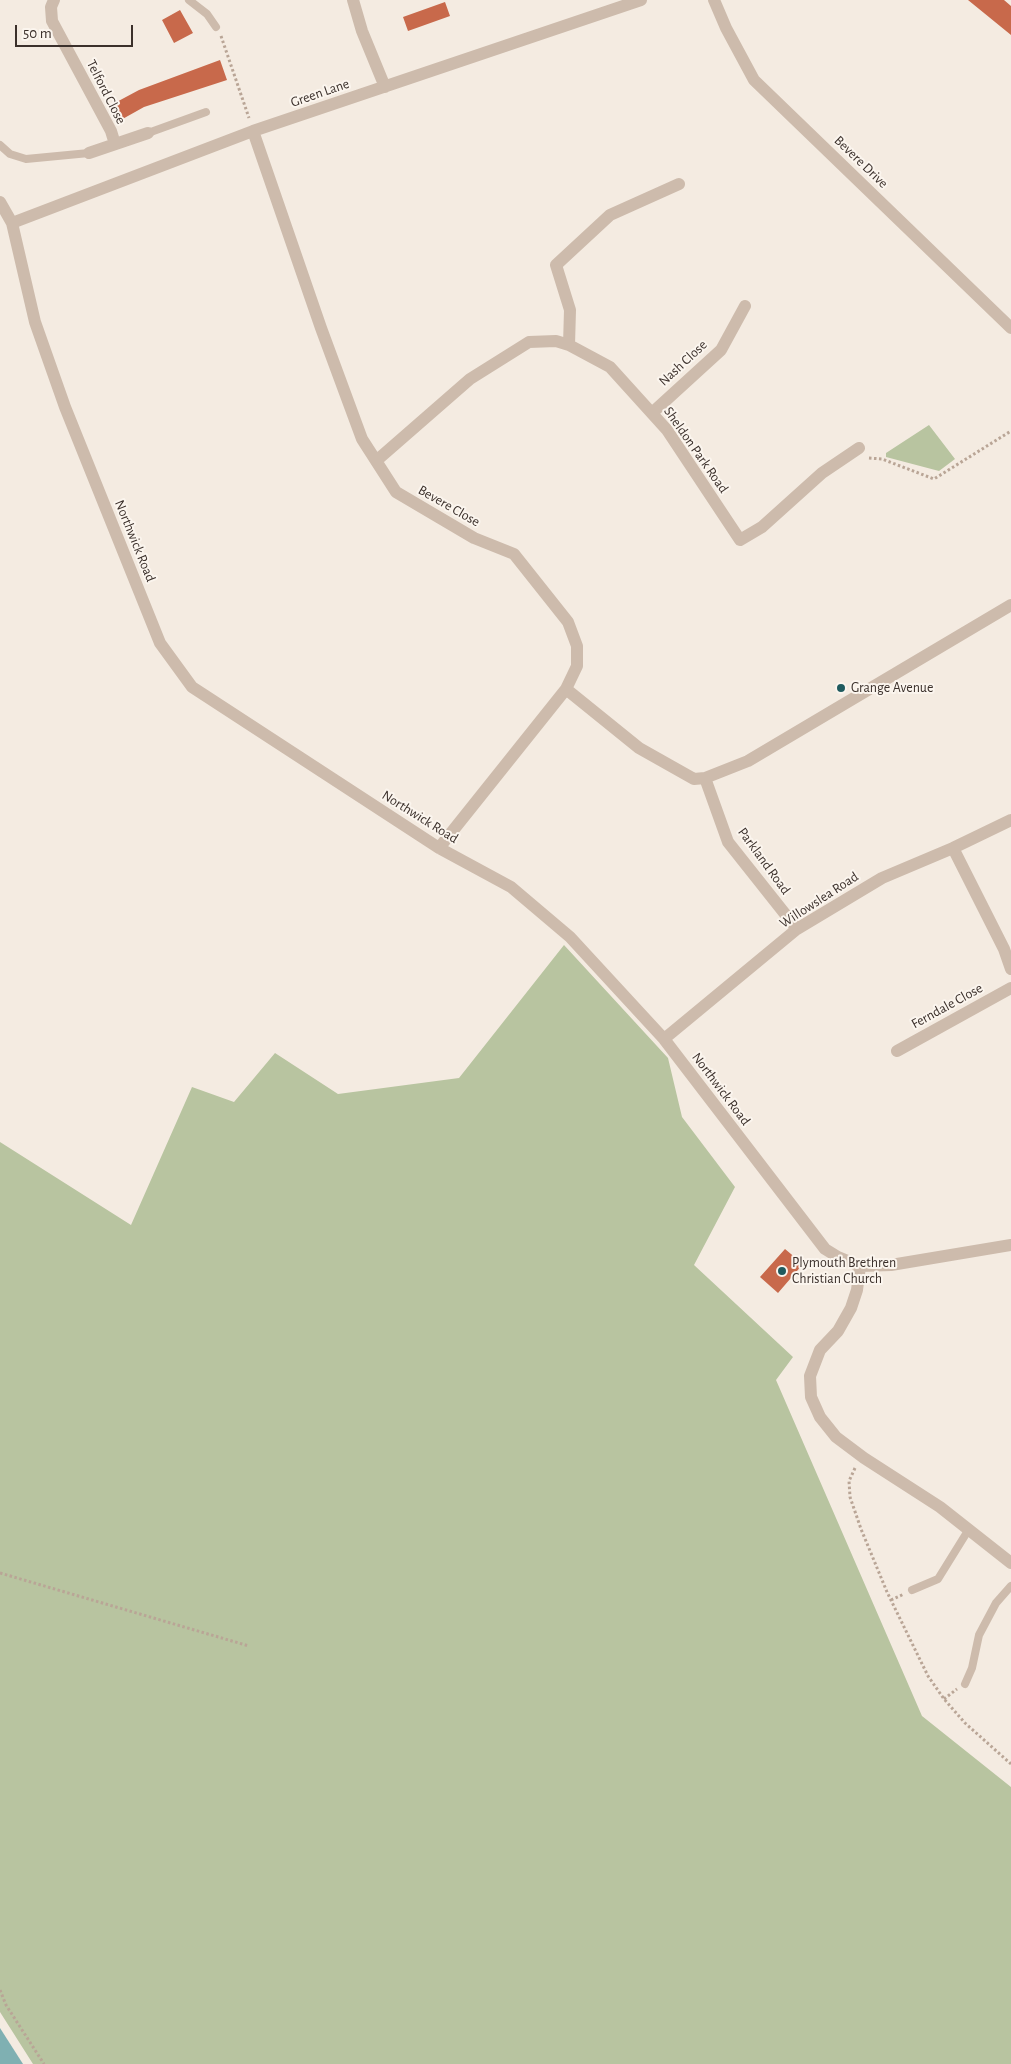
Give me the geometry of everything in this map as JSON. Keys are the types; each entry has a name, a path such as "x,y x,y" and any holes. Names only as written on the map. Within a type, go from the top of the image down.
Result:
{"street":[{"name":"Telford Close","path":"54,0 51,7 52,21 111,131 115,144"},
{"path":"353,0 362,31 385,86"},
{"name":"Green Lane","path":"12,223 253,131 616,4 641,0"},
{"name":"Bevere Drive","path":"714,0 726,28 754,80 1011,328"},
{"name":"Bevere Close","path":"253,131 321,328 362,439 396,492 474,538 514,554 568,622 577,646 577,666 566,689 439,848"},
{"name":"Telford Close","path":"89,153 148,134"},
{"path":"569,345 570,310 556,265 610,215 679,184"},
{"name":"Northwick Road","path":"0,202 12,223 35,322 65,407 160,644 192,687 439,848 511,887 570,937 664,1039 825,1249 838,1257 860,1266 891,1265 1011,1245"},
{"name":"Nash Close","path":"652,413 720,350 745,306"},
{"name":"Sheldon Park Road","path":"376,461 470,380 529,342 556,341 569,345 610,367 667,430 740,540 762,526 816,478 859,448"},
{"path":"566,689 639,748 694,779 705,778 748,761 1011,605"},
{"name":"Parkland Road","path":"705,778 728,842 797,929"},
{"name":"Willowslea Road","path":"664,1039 797,929 882,878 953,848 1011,820"},
{"path":"953,848 1004,949 1011,969"},
{"name":"Ferndale Close","path":"898,1051 1011,988"},
{"path":"860,1266 857,1290 851,1308 838,1331 820,1350 810,1376 812,1396 820,1417 836,1437 860,1455 940,1507 1011,1563"}],"lane":[{"path":"189,0 207,14 216,27"},
{"path":"148,134 206,112"},
{"path":"0,145 10,154 26,159 89,153"},
{"path":"912,1590 938,1579 968,1529"},
{"path":"965,1684 972,1668 979,1635 996,1604 1011,1586"}],"path":[{"path":"216,27 221,34 253,131"},
{"path":"859,448 866,457 882,459 934,479 1011,431"},
{"path":"860,1455 850,1481 850,1496 861,1529 887,1592 908,1636 928,1676 944,1699 965,1723 1011,1764"},
{"path":"0,1573 249,1646"},
{"path":"944,1699 965,1684"},
{"path":"0,1990 6,2005 44,2064"}],"green space":[{"path":"929,425 955,459 939,471 886,457 886,453"},
{"path":"564,945 668,1058 682,1117 735,1187 694,1265 793,1357 776,1380 922,1716 1011,1787 1011,2064 33,2064 0,2012 0,1142 131,1225 192,1087 234,1102 275,1053 338,1094 459,1078"}],"water":[{"path":"0,2028 23,2064 0,2064"}],"building":[{"path":"968,0 1004,0 1011,6 1011,35"},
{"path":"445,2 450,16 408,31 403,17"},
{"path":"180,10 193,33 174,43 162,20"},
{"path":"220,60 227,80 144,107 119,121 111,105 139,90"},
{"name":"Plymouth Brethren Christian Church","path":"785,1249 803,1264 778,1293 760,1277"}],"place":[{"name":"Grange Avenue","path":"841,688"},
{"name":"Plymouth Brethren Christian Church","path":"782,1271"}]}
